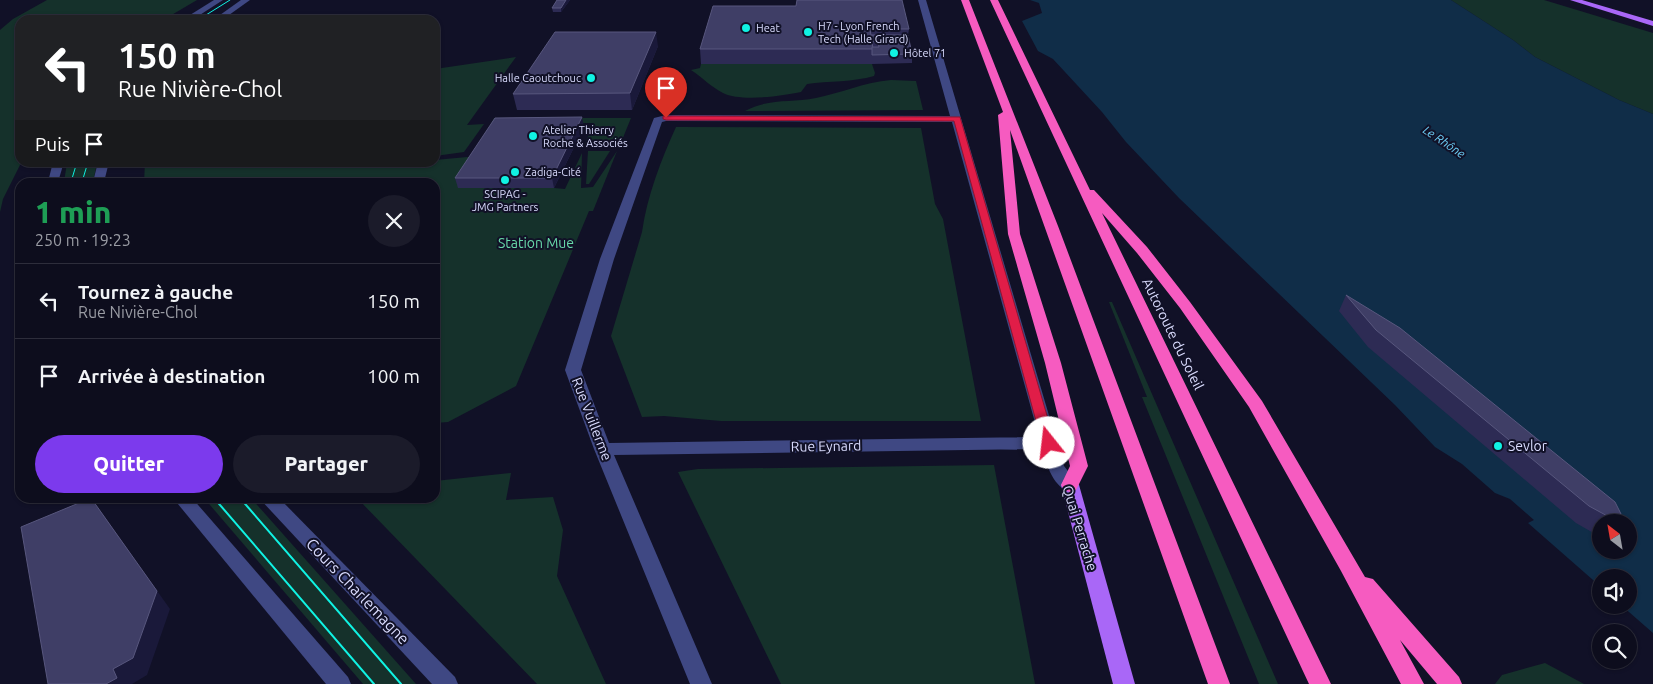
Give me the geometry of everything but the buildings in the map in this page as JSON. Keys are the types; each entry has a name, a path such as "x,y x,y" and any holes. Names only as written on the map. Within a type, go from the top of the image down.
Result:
{"highway":[{"path":"965,0 1001,98 1052,226 1219,684"},
{"name":"Autoroute du Soleil","path":"994,0 1320,684"},
{"path":"1001,98 1014,234 1053,362 1079,466 1070,485"},
{"path":"1079,181 1142,250 1185,305 1256,405 1348,565 1413,684"},
{"path":"1348,565 1451,684"}],"main road":[{"path":"1574,0 1653,24"},
{"name":"Quai Perrache","path":"1070,485 1124,684"}],"street":[{"path":"194,15 219,0"},
{"path":"224,15 246,0"},
{"name":"Quai Perrache","path":"922,0 1056,468 1070,485"},
{"name":"Rue Vuillerme","path":"701,684 603,449 573,370 607,259 658,120 666,118 957,119"},
{"name":"Rue Eynard","path":"603,449 1049,443"},
{"path":"186,503 340,684"},
{"name":"Cours Charlemagne","path":"273,503 448,684"}],"green space":[{"path":"47,0 197,0 172,15 20,15"},
{"path":"1451,0 1544,0 1653,33 1653,114 1619,100 1535,57 1513,40"},
{"path":"15,18 15,167 19,167 3,199 0,212 0,30"},
{"path":"516,57 467,125 484,124 464,152 440,155 440,68"},
{"path":"701,64 872,64 875,73 874,76 858,79 807,84 801,92 793,94 750,98 731,96 719,91 691,70 700,68"},
{"path":"891,80 916,81 923,110 745,111 771,102 816,98 872,83"},
{"path":"494,118 631,118 620,145 584,146 594,123 491,124"},
{"path":"676,127 921,128 935,204 943,219 981,421 721,421 664,416 642,417 611,336 642,232 651,192"},
{"path":"588,151 610,151 589,184 586,184"},
{"name":"Station Mue","path":"617,151 593,211 589,211 516,386 448,422 440,423 440,178 144,178 145,167 440,167 440,160 478,156 554,188 565,189 582,153 581,188 593,187"},
{"path":"66,167 96,167 94,178 65,178"},
{"path":"1109,302 1112,302 1278,684 1259,684 1142,397 1147,397"},
{"path":"994,465 1035,684 781,684 678,472 698,469"},
{"path":"511,473 506,500 553,497 563,530 557,576 606,684 537,684 362,503 440,503 440,480"},
{"path":"208,503 255,503 416,684 363,684"},
{"path":"1545,663 1584,684 1495,684 1502,675"}],"water":[{"name":"Le Rhône","path":"1030,0 1451,0 1513,40 1535,57 1619,100 1653,114 1653,633 1631,614 1637,614 1637,569 1592,569 1592,579 1528,523 1534,520 1510,499 1495,493 1462,464 1435,447 1395,405 1179,198 1126,142 1102,112 1053,59 1038,51 1022,21 1042,13 1039,3"}],"tram line":[{"path":"206,15 230,0"},
{"path":"72,178 76,167"},
{"path":"83,178 86,167"},
{"path":"218,503 374,684"},
{"path":"244,503 401,684"}],"place":[{"name":"Heat","path":"746,28"},
{"name":"H7 - Lyon French Tech (Halle Girard)","path":"808,32"},
{"name":"Hôtel 71","path":"894,53"},
{"name":"Halle Caoutchouc","path":"591,78"},
{"name":"Atelier Thierry Roche & Associés","path":"533,136"},
{"name":"Zadiga-Cité","path":"515,172"},
{"name":"SCIPAG - JMG Partners","path":"505,180"},
{"name":"Sevlor","path":"1498,446"}],"route":[{"path":"666,118 957,119 1049,443"}]}
